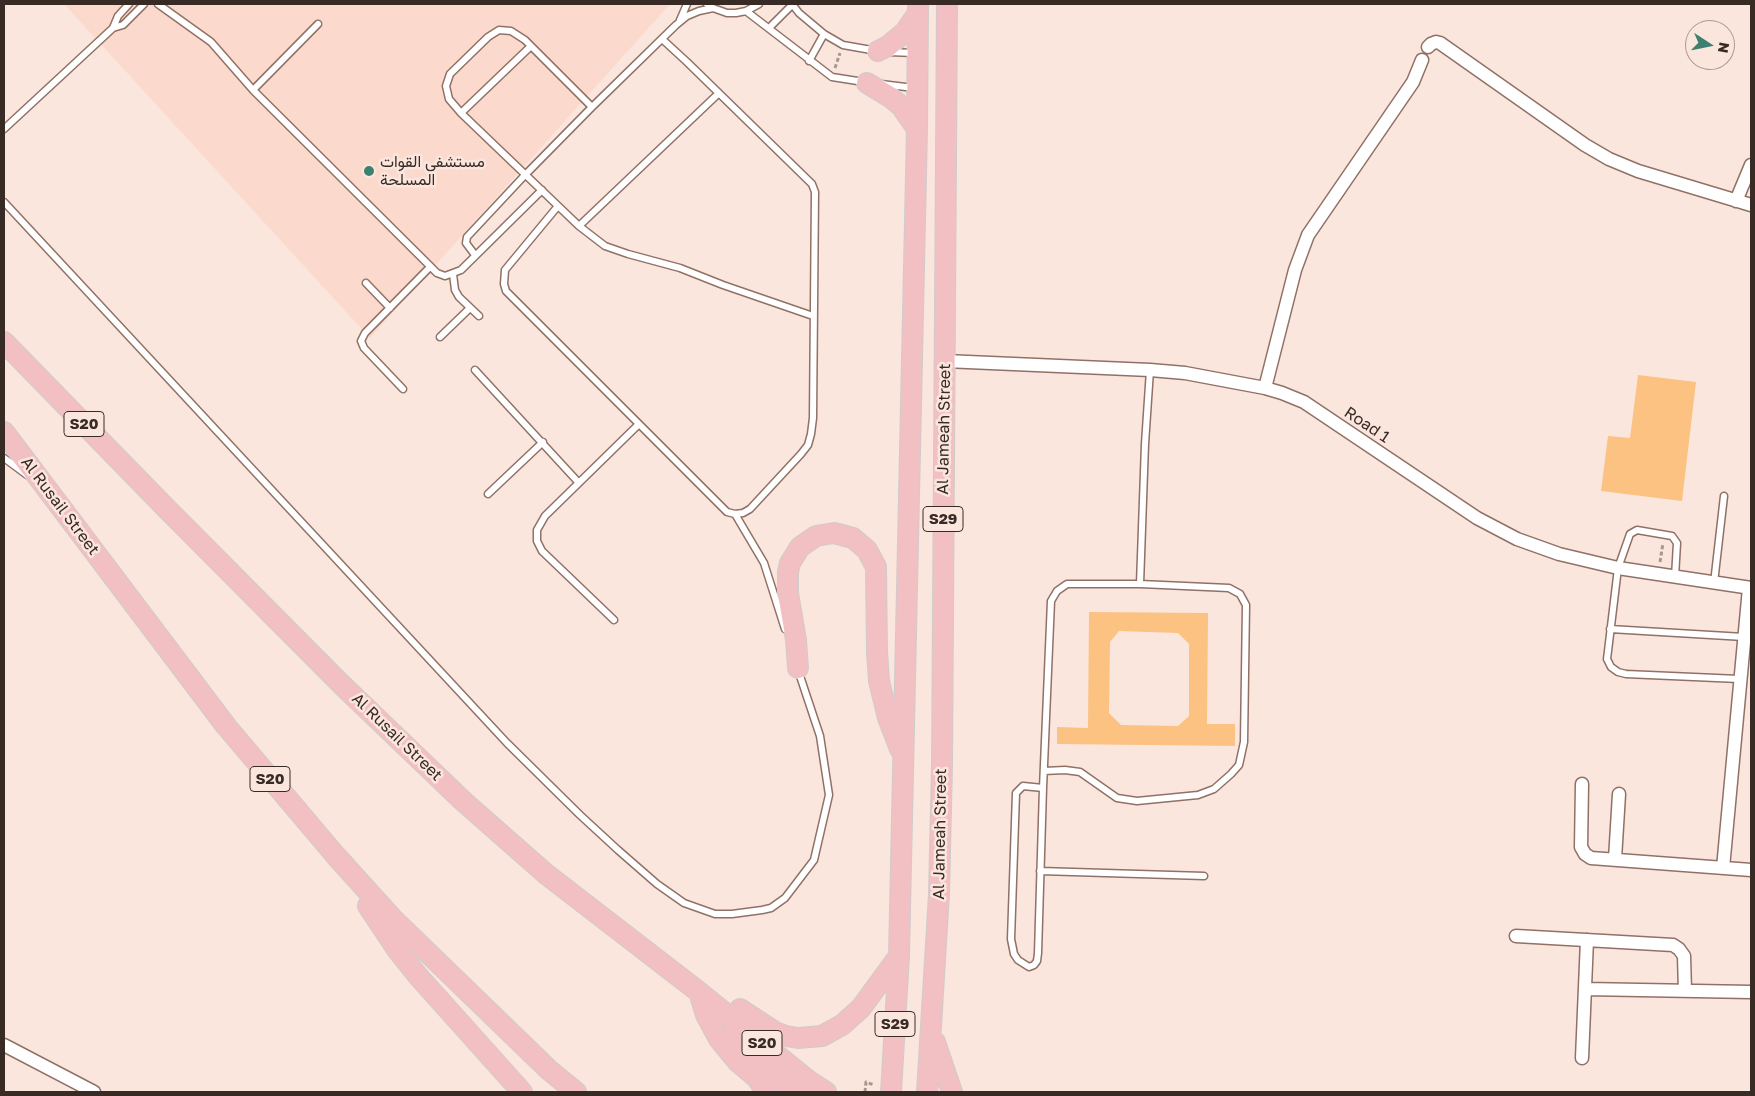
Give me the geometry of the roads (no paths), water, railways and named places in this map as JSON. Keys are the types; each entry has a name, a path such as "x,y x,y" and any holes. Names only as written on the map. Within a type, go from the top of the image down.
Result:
{"main road":[{"name":"Al Jameah Street","path":"932,1034 942,766 947,4"},
{"name":"Al Jameah Street","path":"899,956 918,88 918,9"},
{"path":"878,51 906,32 918,9"},
{"path":"867,83 901,106 917,129"},
{"name":"Al Rusail Street","path":"4,342 327,670 463,801 546,874 699,992 782,1060 826,1092"},
{"name":"Al Rusail Street","path":"4,432 226,726 336,856 393,919 536,1057 576,1092"},
{"path":"798,668 796,640 788,593 790,563 800,547 816,536 834,533 852,538 867,550 876,567 877,652 880,681 888,718 903,758"},
{"path":"336,856 398,951 522,1092"},
{"path":"644,950 666,959 686,971 754,1020 775,1032 798,1038 822,1036 842,1025 861,1008 899,956"},
{"name":"S29","path":"891,1092 899,956"},
{"path":"699,992 706,1015 719,1039 732,1056 756,1078 766,1092"},
{"path":"725,1013 741,1040 795,1092"},
{"path":"932,1034 952,1092"},
{"name":"S29","path":"927,1092 932,1034"}],"street":[{"path":"1428,47 1436,42 1440,43 1585,145 1609,159 1638,172 1751,205"},
{"path":"1265,388 1294,270 1308,236 1413,82 1422,60"},
{"path":"1736,201 1751,165"},
{"name":"Road 1","path":"945,361 1150,370 1185,373 1265,388 1304,402 1476,518 1517,539 1559,554 1618,568 1750,588"},
{"path":"1723,868 1739,679 1750,588"},
{"path":"1582,784 1581,847 1585,854 1591,858 1751,870"},
{"path":"1615,859 1619,794"},
{"path":"1516,936 1673,945 1684,956 1685,991"},
{"path":"1582,1058 1587,940"},
{"path":"1585,989 1751,992"},
{"path":"4,1045 94,1092"}],"lane":[{"path":"4,129 113,28 118,16 129,4"},
{"path":"113,28 123,25 144,4"},
{"path":"158,4 211,42 253,90 437,273 445,276 460,270 542,190"},
{"path":"676,25 687,4"},
{"path":"475,256 466,244 467,237 592,107 676,25 687,16 710,6 727,13 746,11 759,4"},
{"path":"769,28 792,4 799,13 824,34 843,45 878,51 918,54"},
{"path":"746,11 832,77 867,83 918,88"},
{"path":"253,90 318,24"},
{"path":"592,107 531,46 511,31 499,30 488,37 450,74 446,86 449,100 461,113 579,226 605,246 680,268 722,286 813,316"},
{"path":"809,61 824,34"},
{"path":"558,206 509,264 503,277 506,291 727,512 743,513 750,509 808,446 811,434 813,418 815,192 812,184 662,39"},
{"path":"461,113 531,46"},
{"path":"579,226 719,93"},
{"path":"4,202 507,743 612,845 657,884 684,903 716,914 762,910 779,903 814,860 829,795 820,736 789,642"},
{"path":"403,389 361,344 361,340 365,333 430,267"},
{"path":"453,274 455,290 459,297 479,316"},
{"path":"366,282 390,308"},
{"path":"440,337 470,308"},
{"path":"475,370 579,483"},
{"path":"1140,584 1145,444 1150,370"},
{"path":"614,620 542,551 537,541 537,530 542,520 639,424"},
{"path":"488,494 542,442"},
{"path":"4,458 34,480 56,501"},
{"path":"1714,583 1724,496"},
{"path":"735,514 764,563 786,633"},
{"path":"1675,577 1677,543 1672,536 1637,530 1630,534 1618,568 1607,659 1611,667 1618,672 1739,679"},
{"path":"1043,788 1023,786 1016,793 1010,939 1014,954 1018,960 1029,967 1037,961 1043,788 1051,601 1057,590 1067,584 1140,584 1229,588 1240,594 1246,605 1244,742 1239,765 1231,774 1214,789 1204,792 1188,796 1137,801 1117,798 1080,772 1065,770 1044,771"},
{"path":"1610,629 1744,637"},
{"path":"1040,871 1204,876"}],"place":[{"name":"مستشفى القوات المسلحة","path":"369,171"}]}
